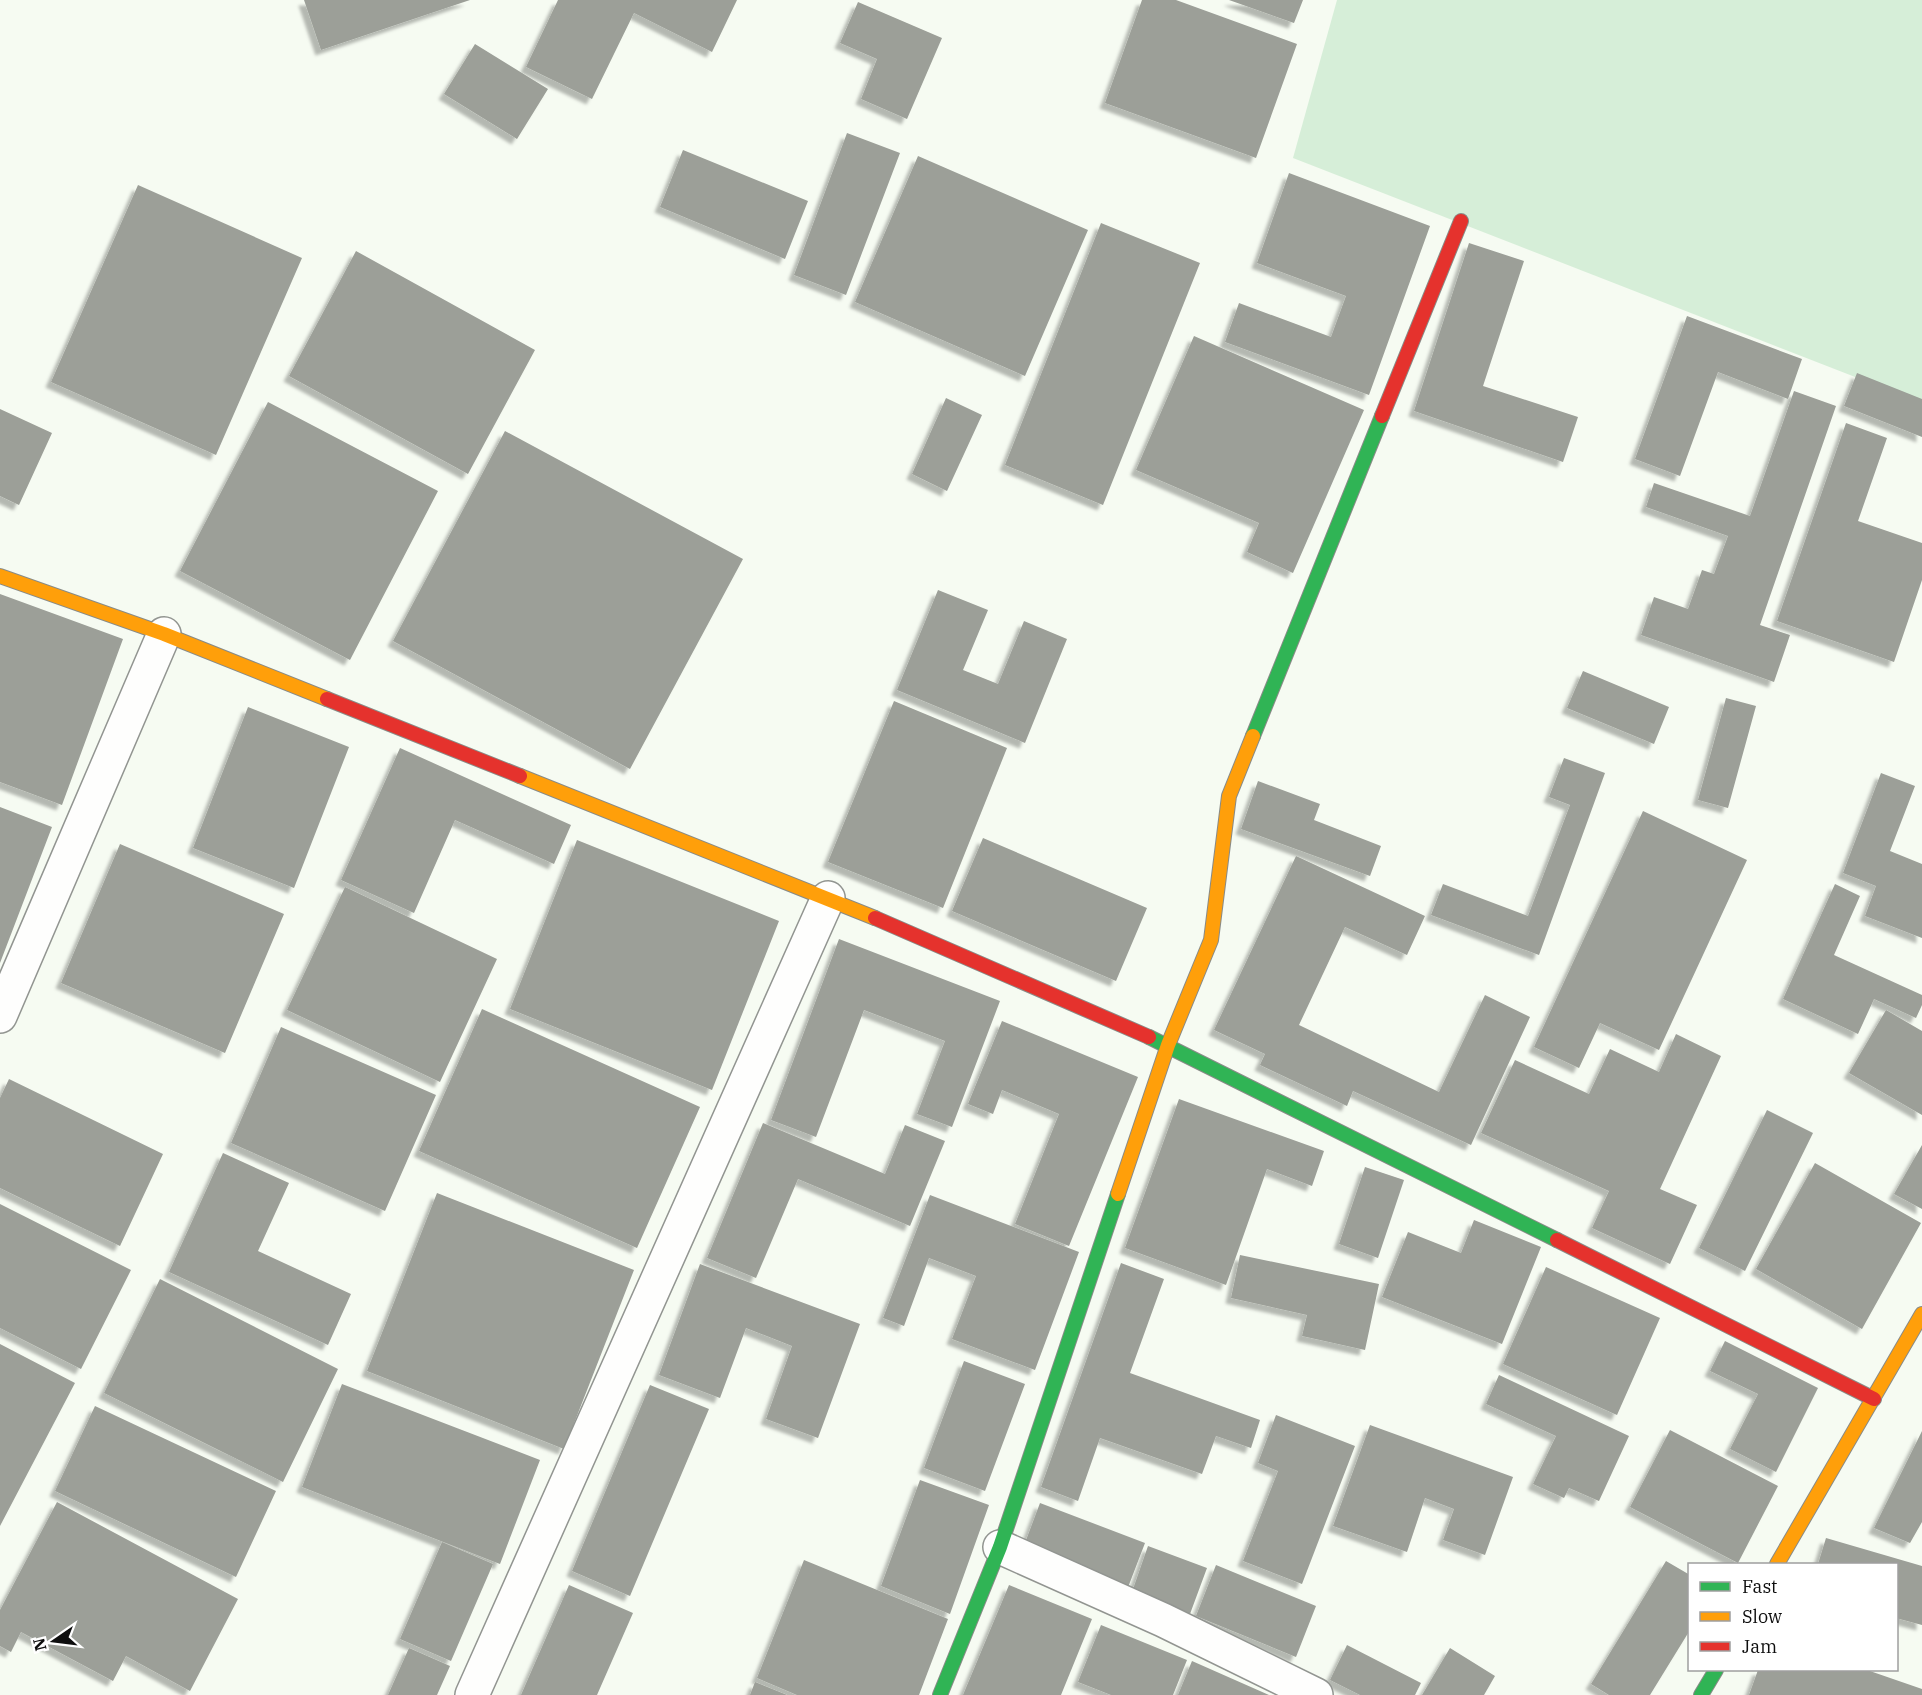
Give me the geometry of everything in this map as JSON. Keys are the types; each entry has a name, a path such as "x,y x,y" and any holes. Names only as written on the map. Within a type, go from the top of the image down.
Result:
{"street":[{"path":"940,1695 1000,1547 1168,1045 1211,940 1229,796 1461,220"},
{"path":"0,576 164,634 828,898 1168,1045 1874,1399"},
{"path":"0,1016 164,634"},
{"path":"472,1695 828,898"},
{"path":"1778,1563 1922,1314"},
{"path":"1000,1547 1163,1620 1316,1695"},
{"path":"1701,1695 1715,1671"}],"green space":[{"path":"1337,0 1922,0 1922,403 1293,158"}],"building":[{"path":"304,0 470,0 321,50"},
{"path":"558,0 737,0 712,52 634,13 592,99 526,67"},
{"path":"1142,0 1176,0 1297,44 1256,158 1105,103"},
{"path":"1229,0 1303,0 1294,23"},
{"path":"858,2 942,38 907,119 861,99 877,59 840,43"},
{"path":"475,44 548,89 517,139 444,94"},
{"path":"847,133 900,153 846,295 794,275"},
{"path":"683,150 808,201 785,259 660,207"},
{"path":"918,156 1088,230 1025,376 855,302"},
{"path":"1289,173 1430,226 1369,395 1225,342 1239,303 1331,337 1346,296 1257,263"},
{"path":"138,185 302,258 216,455 51,382"},
{"path":"1101,223 1200,263 1103,505 1005,465"},
{"path":"1469,243 1524,261 1483,386 1578,417 1563,462 1414,411"},
{"path":"356,251 535,350 468,474 289,376"},
{"path":"1687,316 1802,359 1788,399 1718,372 1680,476 1635,459"},
{"path":"1194,336 1364,410 1293,573 1247,552 1259,523 1136,470"},
{"path":"1857,373 1922,399 1922,437 1844,406"},
{"path":"1794,391 1836,406 1760,625 1790,635 1774,682 1641,635 1654,597 1688,609 1702,570 1714,574 1728,536 1646,507 1654,483 1750,516"},
{"path":"946,398 982,415 947,491 912,474"},
{"path":"268,402 438,491 350,660 180,571"},
{"path":"0,409 52,433 19,505 0,496"},
{"path":"1846,423 1887,438 1858,521 1922,543 1922,580 1894,662 1777,621"},
{"path":"505,431 743,559 630,769 393,641"},
{"path":"938,590 988,610 963,670 998,684 1024,621 1067,639 1025,743 897,690"},
{"path":"0,594 123,639 62,805 0,782"},
{"path":"1583,671 1669,707 1654,744 1567,708"},
{"path":"1726,698 1756,706 1728,808 1698,800"},
{"path":"894,701 1007,748 943,908 828,862"},
{"path":"248,707 349,747 294,888 193,848"},
{"path":"400,748 571,825 554,864 455,820 414,913 341,880"},
{"path":"1564,758 1605,773 1539,955 1431,915 1443,884 1528,916 1570,805 1549,797"},
{"path":"1881,773 1915,786 1890,851 1922,864 1922,938 1865,916 1876,886 1843,873"},
{"path":"1258,781 1320,804 1314,820 1381,846 1370,876 1241,829"},
{"path":"0,807 52,827 0,963"},
{"path":"1643,811 1747,860 1659,1050 1600,1023 1579,1068 1534,1047"},
{"path":"983,838 1147,908 1116,981 952,911"},
{"path":"577,840 779,921 712,1090 510,1009"},
{"path":"120,844 284,914 225,1053 61,983"},
{"path":"1296,856 1425,916 1407,955 1345,927 1299,1025 1439,1092 1485,995 1530,1017 1471,1145 1353,1091 1347,1106 1260,1065 1265,1054 1214,1030"},
{"path":"1835,884 1860,896 1834,955 1922,995 1922,1005 1916,1018 1874,999 1858,1034 1783,999"},
{"path":"345,887 497,959 440,1082 287,1010"},
{"path":"839,939 1000,1001 952,1127 917,1114 945,1041 864,1010 816,1137 771,1120"},
{"path":"482,1009 700,1107 637,1248 419,1151"},
{"path":"1886,1010 1922,1031 1922,1115 1849,1073"},
{"path":"1002,1021 1138,1077 1069,1246 1015,1224 1059,1114 1002,1090 993,1114 968,1104"},
{"path":"281,1027 436,1095 385,1211 231,1143"},
{"path":"1676,1034 1721,1056 1660,1189 1697,1205 1670,1264 1592,1228 1609,1191 1481,1133 1515,1060 1589,1094 1610,1049 1659,1072"},
{"path":"9,1079 163,1154 120,1246 0,1188 0,1098"},
{"path":"1179,1099 1324,1151 1312,1186 1267,1169 1226,1285 1125,1248"},
{"path":"1767,1110 1813,1133 1745,1271 1699,1248"},
{"path":"763,1123 885,1174 905,1125 945,1141 910,1226 798,1179 756,1278 707,1258"},
{"path":"1922,1145 1922,1209 1894,1194"},
{"path":"223,1153 289,1183 258,1251 351,1294 328,1345 169,1272"},
{"path":"1815,1163 1921,1223 1862,1329 1756,1269"},
{"path":"1365,1167 1404,1180 1378,1258 1339,1244"},
{"path":"437,1193 634,1270 564,1449 367,1371"},
{"path":"930,1195 1079,1252 1035,1370 952,1339 976,1276 929,1258 904,1326 883,1318"},
{"path":"0,1204 131,1270 81,1369 0,1328"},
{"path":"1474,1220 1541,1247 1502,1344 1382,1297 1408,1232 1461,1253"},
{"path":"1240,1255 1379,1284 1365,1350 1302,1336 1307,1315 1231,1298"},
{"path":"1121,1263 1164,1279 1130,1373 1260,1420 1251,1448 1216,1436 1202,1474 1100,1438 1078,1501 1041,1487"},
{"path":"700,1264 860,1324 818,1438 766,1419 792,1346 746,1328 720,1398 659,1375"},
{"path":"1546,1267 1660,1318 1617,1415 1503,1364"},
{"path":"160,1279 338,1369 283,1482 104,1393"},
{"path":"1725,1341 1818,1388 1776,1472 1730,1449 1758,1394 1710,1371"},
{"path":"0,1344 75,1383 0,1526"},
{"path":"964,1361 1025,1384 985,1491 924,1468"},
{"path":"1499,1375 1629,1436 1599,1501 1569,1488 1564,1498 1533,1484 1556,1436 1486,1404"},
{"path":"342,1384 540,1460 500,1564 302,1487"},
{"path":"650,1385 709,1409 630,1596 572,1571"},
{"path":"95,1406 276,1491 236,1577 55,1491"},
{"path":"1276,1415 1355,1446 1302,1584 1243,1561 1278,1471 1258,1463"},
{"path":"1370,1425 1513,1477 1485,1555 1443,1540 1454,1509 1425,1498 1407,1552 1333,1526"},
{"path":"1670,1430 1778,1486 1738,1563 1630,1507"},
{"path":"1922,1431 1922,1522 1910,1543 1874,1528"},
{"path":"920,1480 989,1505 950,1614 881,1586"},
{"path":"57,1502 238,1599 190,1691 126,1656 113,1681 21,1632 11,1652 0,1646 0,1610"},
{"path":"1040,1503 1145,1543 1127,1590 1022,1551"},
{"path":"1826,1538 1922,1566 1922,1625 1898,1619 1898,1563 1818,1563"},
{"path":"442,1542 493,1564 451,1661 400,1639"},
{"path":"1148,1546 1207,1568 1190,1614 1132,1592"},
{"path":"804,1560 948,1619 919,1695 797,1695 757,1678"},
{"path":"1666,1561 1688,1574 1688,1633 1650,1695 1609,1695 1591,1684"},
{"path":"1216,1565 1316,1606 1296,1657 1196,1616"},
{"path":"569,1585 633,1613 597,1695 521,1695"},
{"path":"1009,1585 1092,1619 1061,1695 963,1695"},
{"path":"1101,1625 1187,1660 1173,1695 1111,1695 1078,1682"},
{"path":"1347,1645 1421,1683 1415,1695 1360,1695 1330,1680"},
{"path":"409,1648 450,1666 437,1695 388,1695"},
{"path":"1450,1648 1495,1676 1484,1695 1422,1695"},
{"path":"1192,1661 1269,1695 1178,1695"},
{"path":"1758,1671 1870,1671 1922,1689 1922,1695 1749,1695"},
{"path":"755,1682 787,1695 750,1695"}],"traffic: fast":[{"path":"1253,736 1382,416"},
{"path":"1149,1037 1557,1240"},
{"path":"940,1695 1000,1547 1118,1194"},
{"path":"1701,1695 1715,1671"}],"traffic: slow":[{"path":"0,576 164,634 327,699"},
{"path":"1118,1194 1168,1045 1211,940 1229,796 1253,736"},
{"path":"520,776 875,918"},
{"path":"1778,1563 1922,1314"}],"traffic: jam":[{"path":"1382,416 1461,221"},
{"path":"327,699 520,776"},
{"path":"875,918 1149,1037"},
{"path":"1557,1240 1874,1399"}]}
